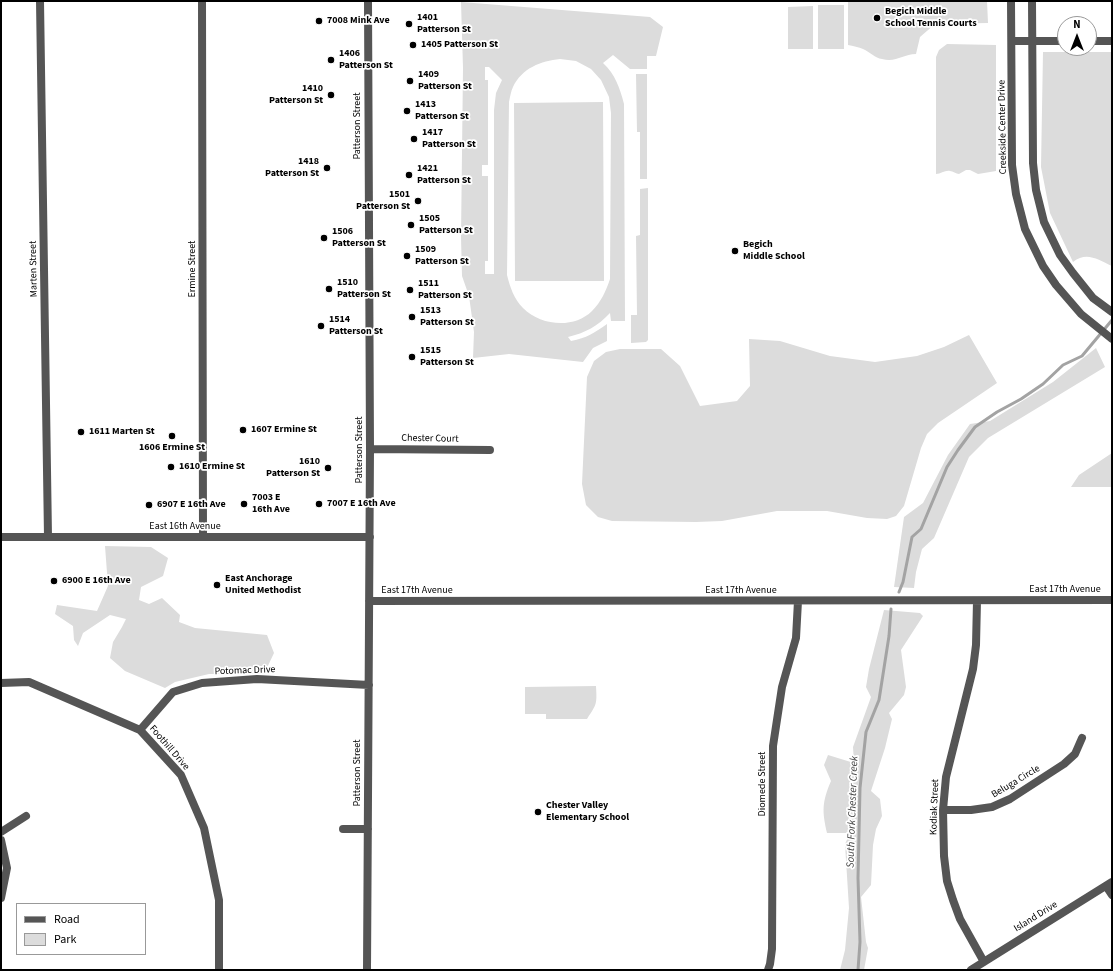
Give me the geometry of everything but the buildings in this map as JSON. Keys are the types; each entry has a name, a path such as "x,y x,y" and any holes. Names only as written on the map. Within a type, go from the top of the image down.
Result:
{"street":[{"name":"Marten Street","path":"40,1 48,537"},
{"name":"Ermine Street","path":"202,1 203,537"},
{"name":"Patterson Street","path":"367,970 370,537 368,1"},
{"name":"Creekside Center Drive","path":"1011,1 1012,165 1016,194 1025,229 1042,266 1056,285 1081,314 1112,339"},
{"path":"1032,1 1033,163 1036,190 1044,222 1060,255 1073,273 1094,298 1112,312"},
{"path":"1012,41 1057,41"},
{"path":"1097,41 1112,41"},
{"name":"Chester Court","path":"370,448 490,450"},
{"name":"East 16th Avenue","path":"1,537 370,537"},
{"name":"East 17th Avenue","path":"369,601 1112,600"},
{"name":"Diomede Street","path":"768,970 772,949 773,746 782,687 796,638 798,601"},
{"name":"Kodiak Street","path":"977,601 976,645 973,669 946,777 943,810 944,856 947,881 960,919 984,962"},
{"name":"Potomac Drive","path":"140,730 173,692 202,683 257,679 369,685"},
{"name":"Foothill Drive","path":"1,683 29,682 140,730 180,775 204,828 219,900 219,970"},
{"name":"Beluga Circle","path":"943,810 971,810 992,807 1010,799 1064,764 1075,754 1082,738"},
{"path":"1,832 26,816"},
{"path":"343,829 368,829"},
{"path":"1,840 7,868 1,898"},
{"path":"1109,884 1112,895"},
{"name":"Island Drive","path":"971,970 1109,884"}],"green space":[{"path":"848,1 987,1 988,23 935,24 920,37 916,54 887,60 879,58 861,48 848,45"},
{"path":"461,2 650,17 663,27 656,56 647,56 647,69 630,69 613,55 603,63 611,72 621,92 624,104 625,321 611,321 610,313 601,322 591,328 568,337 571,341 586,337 607,324 607,341 593,348 583,362 509,354 473,358 474,332 469,296 462,276 463,68","holes":["560,59 576,61 591,69 601,80 609,97 611,113 610,279 603,296 592,311 585,317 567,323 548,322 530,314 517,301 507,275 509,102 513,87 521,75 539,64","485,67 489,67 502,80 496,93 494,110 494,274 485,274 485,261 488,261 488,176 482,176 482,165 488,165 488,80 485,80"]},
{"path":"818,5 844,5 844,49 818,49"},
{"path":"813,6 813,49 788,49 788,7"},
{"path":"947,44 996,45 996,171 978,174 970,170 966,170 959,174 948,171 936,174 936,57 939,50"},
{"path":"1043,52 1057,52 1057,56 1097,56 1097,52 1112,52 1112,266 1097,259 1088,257 1083,257 1073,262 1050,213 1041,167"},
{"path":"636,74 647,74 647,179 640,179 640,132 637,132"},
{"path":"603,102 604,281 515,281 514,103"},
{"path":"648,188 648,340 646,342 631,343 631,315 637,315 636,236 640,235 640,189"},
{"path":"969,335 997,383 938,423 927,434 921,448 904,506 896,516 887,519 867,518 827,511 777,511 722,521 612,521 598,517 586,505 582,484 587,377 594,361 606,352 620,349 661,349 680,366 700,406 737,401 750,386 749,339 780,341 830,356 875,362 917,356 944,347"},
{"path":"1096,348 1105,367 988,438 969,457 934,538 922,549 916,572 914,588 894,587 904,517 923,503 948,455 970,424 990,421 1053,382"},
{"path":"1112,453 1112,487 1071,487 1079,475"},
{"path":"105,546 151,547 168,558 163,576 141,587 139,600 149,604 162,598 180,615 179,622 195,628 267,635 274,653 265,672 255,674 209,674 175,682 165,688 125,671 110,658 113,642 126,619 110,615 83,633 78,646 74,640 73,626 55,614 57,605 97,611 108,586"},
{"path":"884,610 920,613 923,616 901,650 906,687 904,695 889,713 892,719 885,748 871,791 880,799 882,816 876,829 873,845 871,885 861,897 868,948 864,970 840,970 845,950 849,908 845,844 850,833 827,833 824,819 824,801 831,781 824,765 828,755 854,763 853,747 871,697 866,687"},
{"path":"596,686 596,704 587,719 546,719 546,714 525,714 525,687"}],"waterway":[{"name":"South Fork Chester Creek","path":"899,592 903,582 912,537 921,529 947,467 975,427 1043,384 1063,365 1082,356 1112,320"},
{"name":"South Fork Chester Creek","path":"858,970 860,942 858,878 860,788 866,732 879,700 889,636 891,609"}],"place":[{"name":"Begich Middle School Tennis Courts","path":"877,18"},
{"name":"7008 Mink Ave","path":"319,21"},
{"name":"1401 Patterson St","path":"409,24"},
{"name":"1405 Patterson St","path":"413,45"},
{"name":"1406 Patterson St","path":"331,60"},
{"name":"1409 Patterson St","path":"410,81"},
{"name":"1410 Patterson St","path":"331,95"},
{"name":"1413 Patterson St","path":"407,111"},
{"name":"1417 Patterson St","path":"414,139"},
{"name":"1418 Patterson St","path":"327,168"},
{"name":"1421 Patterson St","path":"409,175"},
{"name":"1501 Patterson St","path":"418,201"},
{"name":"1505 Patterson St","path":"411,225"},
{"name":"1506 Patterson St","path":"324,238"},
{"name":"Begich Middle School","path":"735,251"},
{"name":"1509 Patterson St","path":"407,256"},
{"name":"1510 Patterson St","path":"329,289"},
{"name":"1511 Patterson St","path":"410,290"},
{"name":"1513 Patterson St","path":"412,317"},
{"name":"1514 Patterson St","path":"321,326"},
{"name":"1515 Patterson St","path":"412,357"},
{"name":"1607 Ermine St","path":"243,430"},
{"name":"1611 Marten St","path":"81,432"},
{"name":"1606 Ermine St","path":"172,436"},
{"name":"1610 Ermine St","path":"171,467"},
{"name":"1610 Patterson St","path":"328,468"},
{"name":"7003 E 16th Ave","path":"244,504"},
{"name":"7007 E 16th Ave","path":"319,504"},
{"name":"6907 E 16th Ave","path":"149,505"},
{"name":"6900 E 16th Ave","path":"54,581"},
{"name":"East Anchorage United Methodist","path":"217,585"},
{"name":"Chester Valley Elementary School","path":"538,812"}]}
